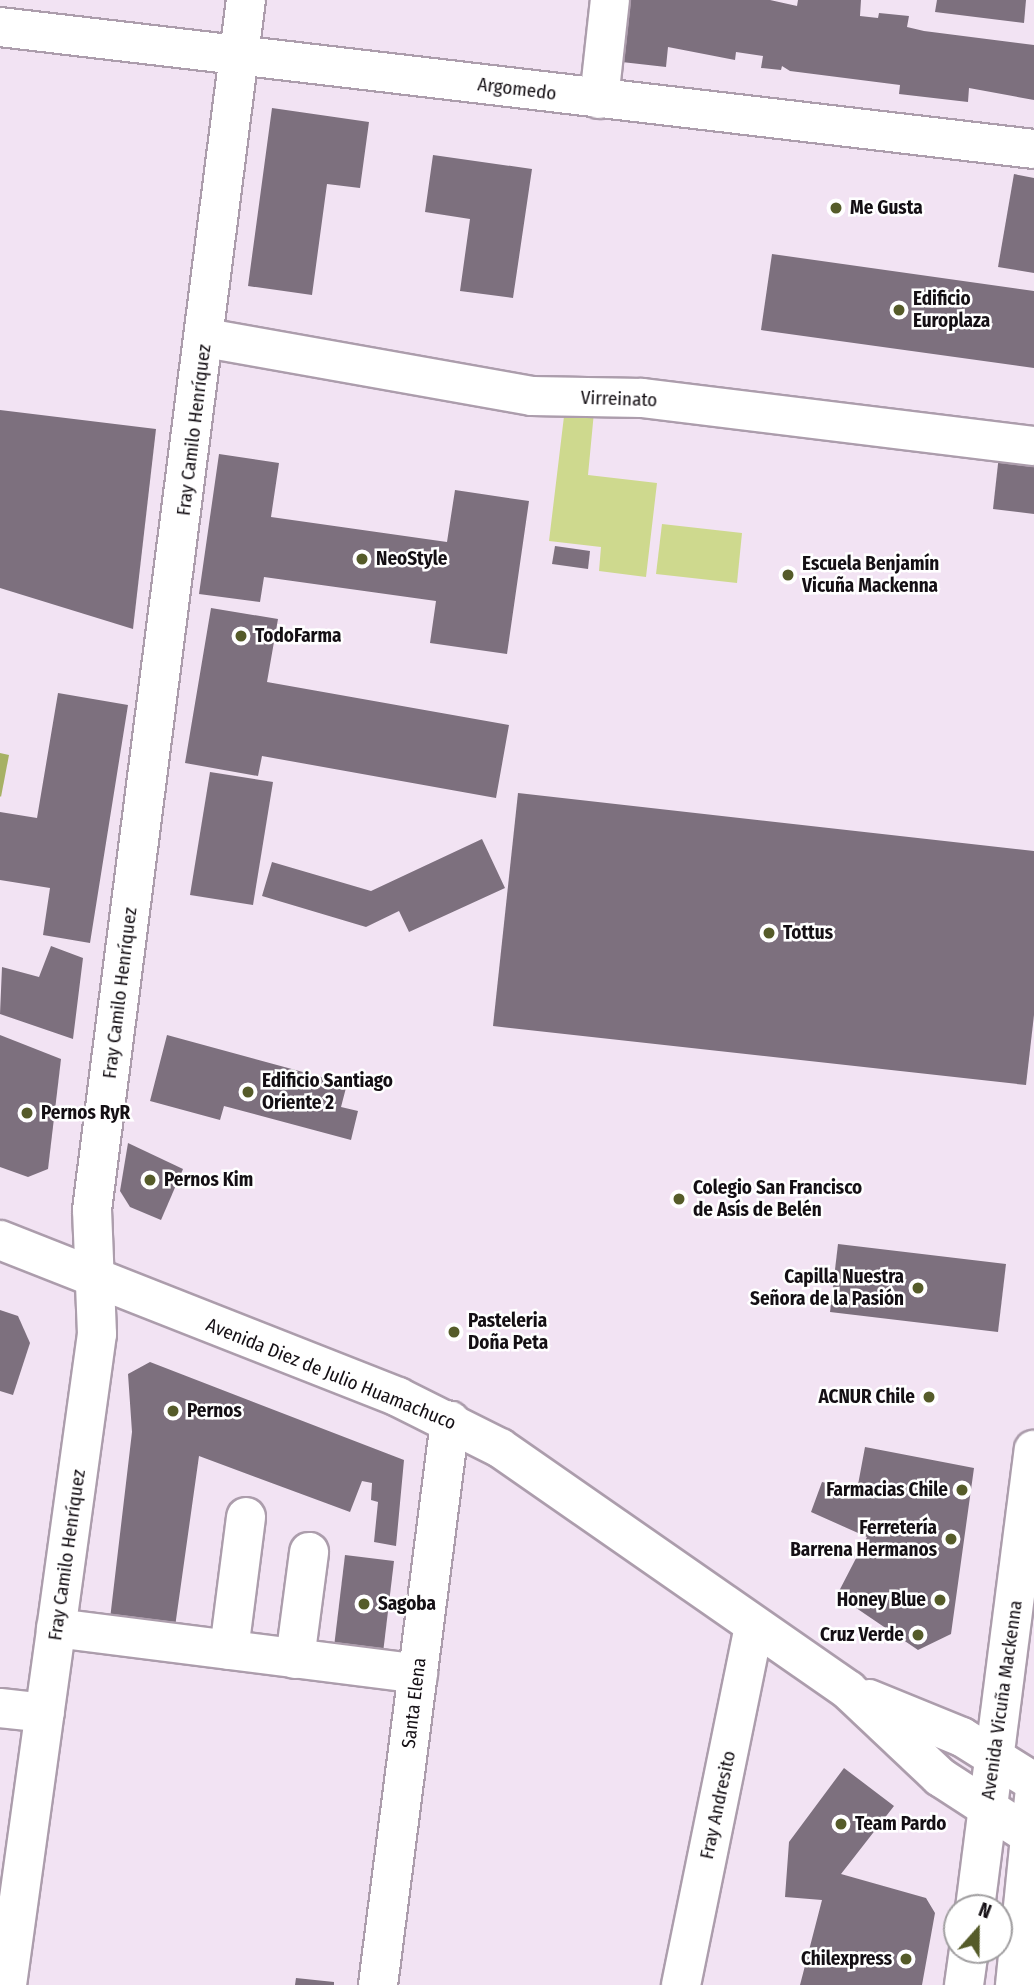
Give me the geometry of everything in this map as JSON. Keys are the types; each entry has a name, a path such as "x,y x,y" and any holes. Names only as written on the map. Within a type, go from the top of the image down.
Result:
{"street":[{"name":"Fray Camilo Henríquez","path":"7,1985 97,1334 92,1278 92,1210 206,338 246,0"},
{"path":"599,99 610,0"},
{"name":"Argomedo","path":"0,27 1034,149"},
{"name":"Virreinato","path":"206,338 532,396 642,398 1034,446"},
{"name":"Avenida Diez de Julio Huamachuco","path":"0,1240 346,1376 450,1422 543,1476 848,1690 940,1777 1032,1837"},
{"name":"Santa Elena","path":"378,1985 450,1422"},
{"name":"Avenida Vicuña Mackenna","path":"977,1894 1034,1450"},
{"path":"229,1650 246,1517"},
{"path":"296,1659 309,1552"},
{"name":"Fray Andresito","path":"681,1985 754,1626"},
{"path":"56,1628 418,1674"},
{"name":"Avenida Diez de Julio Huamachuco","path":"848,1690 962,1737 1034,1782"},
{"path":"0,1707 45,1713"},
{"path":"1015,1985 1034,1797"},
{"path":"964,1985 967,1964"},
{"path":"1033,1985 1034,1971"}],"shaded area":[{"path":"565,408 594,412 588,475 657,483 646,577 599,571 601,547 549,541"},
{"path":"662,524 742,533 737,583 656,574"},
{"path":"0,753 9,755 1,797 0,796"}],"building":[{"path":"620,0 770,0 797,6 798,0 861,0 860,16 878,18 879,13 909,16 907,27 924,31 1034,45 1034,100 969,88 968,102 899,94 900,85 790,71 782,66 781,70 761,68 763,56 736,52 735,60 668,47 666,67 613,61"},
{"path":"937,0 1026,0 1024,23 935,12"},
{"path":"272,108 369,122 360,188 327,184 312,295 248,286"},
{"path":"433,155 532,169 513,298 460,291 470,219 425,212"},
{"path":"1014,174 1034,178 1034,273 998,267"},
{"name":"Edificio Europlaza","path":"772,254 1034,291 1034,368 761,330"},
{"path":"0,410 156,429 133,629 0,588"},
{"name":"NeoStyle","path":"219,454 279,463 271,517 447,542 455,490 529,501 507,654 430,643 436,601 264,577 260,602 199,594"},
{"path":"999,455 1034,460 1034,514 993,509"},
{"path":"555,546 590,551 588,569 552,564"},
{"path":"211,608 278,619 267,682 509,725 496,798 262,756 258,776 185,763"},
{"path":"58,693 128,705 90,943 43,935 50,888 0,880 0,812 37,818"},
{"path":"210,772 273,782 253,905 190,895"},
{"name":"Tottus","path":"518,793 1034,851 1034,1015 1026,1085 493,1026"},
{"path":"482,839 505,888 409,932 399,911 366,927 262,896 272,862 371,891"},
{"path":"51,946 83,958 73,1039 0,1014 2,967 39,977"},
{"name":"Pernos RyR","path":"0,1035 61,1059 48,1169 28,1177 0,1167"},
{"name":"Edificio Santiago Oriente 2","path":"167,1035 347,1084 341,1107 358,1111 351,1140 224,1106 220,1120 150,1101"},
{"name":"Pernos Kim","path":"128,1143 183,1169 161,1220 130,1207 120,1191"},
{"name":"Capilla Nuestra Señora de la Pasión","path":"838,1244 1006,1264 998,1332 830,1312"},
{"path":"0,1310 18,1316 30,1343 13,1395 0,1391"},
{"path":"150,1362 404,1460 396,1546 374,1542 378,1502 371,1500 372,1483 362,1481 350,1512 199,1456 175,1627 110,1619 132,1432 128,1374"},
{"path":"865,1447 974,1468 951,1634 918,1650 837,1595 867,1537 811,1512 822,1482 857,1490"},
{"name":"Sagoba","path":"345,1555 394,1561 383,1653 334,1647"},
{"path":"844,1768 894,1806 841,1874 926,1898 935,1913 922,1985 800,1985 822,1900 785,1897 789,1842"},
{"path":"296,1978 334,1982 334,1985 295,1985"}],"place":[{"name":"Me Gusta","path":"836,208"},
{"name":"Edificio Europlaza","path":"899,310"},
{"name":"NeoStyle","path":"362,559"},
{"name":"Escuela Benjamín Vicuña Mackenna","path":"788,575"},
{"name":"TodoFarma","path":"241,636"},
{"name":"Tottus","path":"769,933"},
{"name":"Edificio Santiago Oriente 2","path":"248,1092"},
{"name":"Pernos RyR","path":"27,1113"},
{"name":"Pernos Kim","path":"150,1180"},
{"name":"Colegio San Francisco de Asís de Belén","path":"679,1199"},
{"name":"Capilla Nuestra Señora de la Pasión","path":"918,1288"},
{"name":"Pasteleria Doña Peta","path":"454,1332"},
{"name":"ACNUR Chile","path":"929,1397"},
{"name":"Pernos","path":"173,1411"},
{"name":"Farmacias Chile","path":"962,1490"},
{"name":"Ferretería Barrena Hermanos","path":"951,1539"},
{"name":"Honey Blue","path":"940,1600"},
{"name":"Sagoba","path":"364,1604"},
{"name":"Cruz Verde","path":"918,1635"},
{"name":"Team Pardo","path":"841,1824"},
{"name":"Chilexpress","path":"906,1959"}]}
